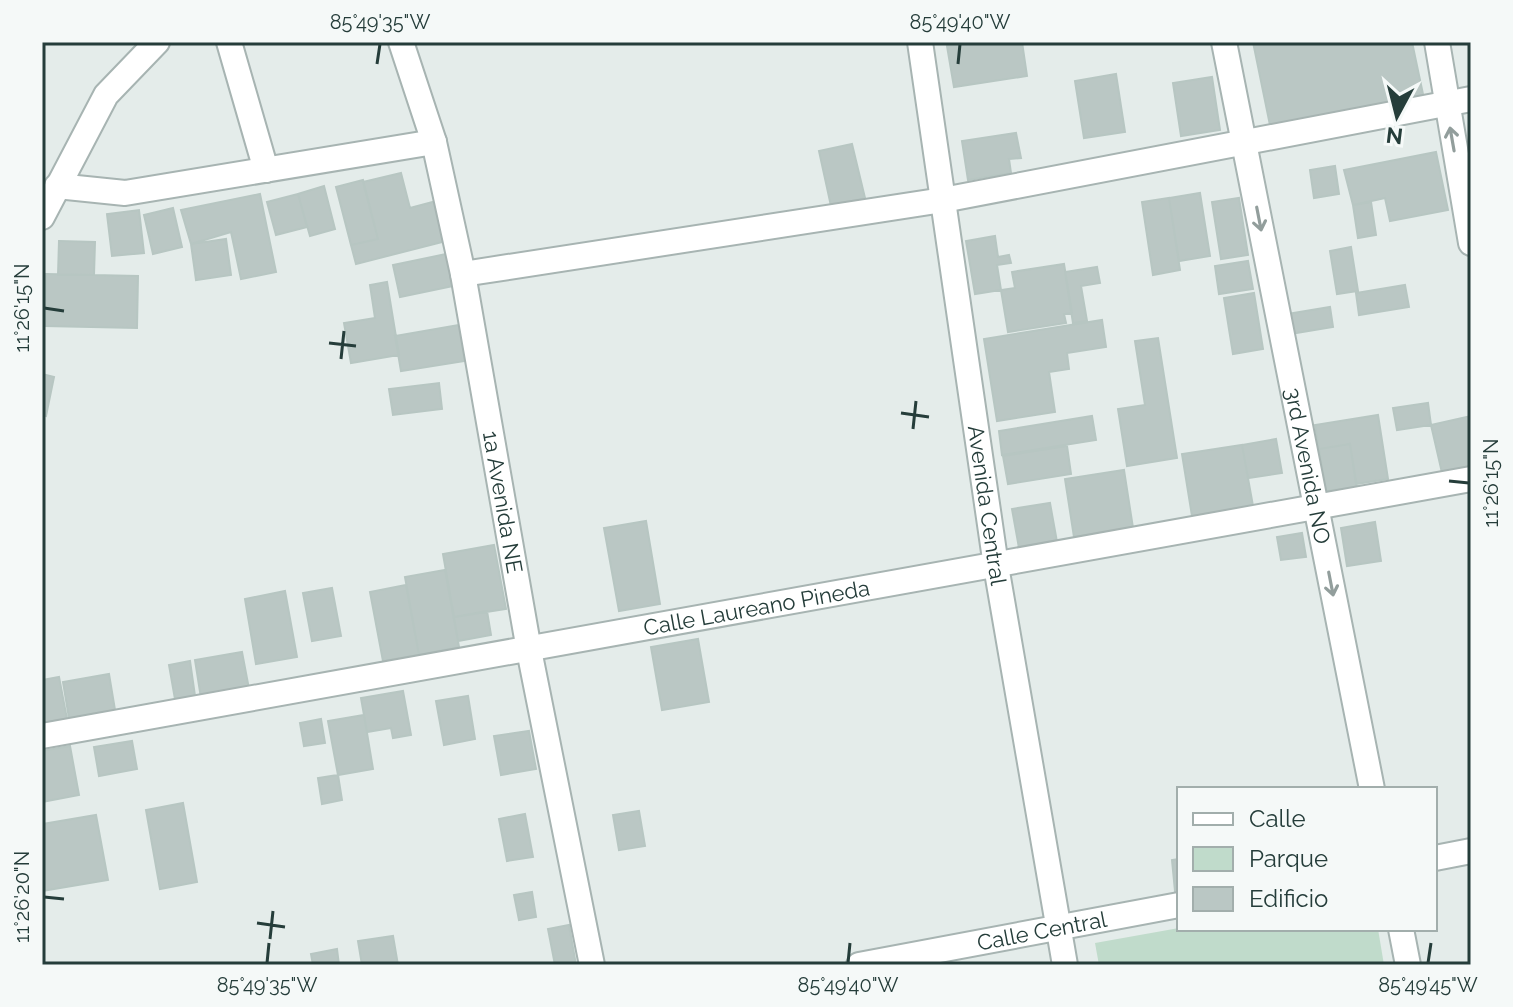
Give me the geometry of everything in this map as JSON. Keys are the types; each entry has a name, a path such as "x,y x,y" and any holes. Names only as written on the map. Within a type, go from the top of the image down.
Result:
{"street":[{"path":"42,217 106,95 157,42"},
{"path":"229,42 266,170"},
{"name":"1a Avenida NE","path":"401,42 434,142 463,274 529,650 592,965"},
{"name":"Avenida Central","path":"920,42 996,566 1065,965"},
{"name":"3rd Avenida NO","path":"1224,42 1372,787"},
{"path":"1437,42 1471,243"},
{"path":"463,274 943,200 1471,99"},
{"path":"57,186 125,193 434,142"},
{"name":"Calle Laureano Pineda","path":"42,736 1471,479"},
{"path":"1437,858 1471,851"},
{"name":"Calle Central","path":"859,965 1177,905"},
{"path":"1401,931 1408,965"}],"green space":[{"path":"1177,928 1177,931 1378,931 1384,965 1099,965 1095,943"}],"building":[{"path":"976,42 1022,42 1027,76 954,87 947,46"},
{"path":"1253,42 1412,42 1424,99 1271,130"},
{"path":"1116,74 1125,132 1084,138 1075,81"},
{"path":"1212,77 1220,130 1181,136 1173,83"},
{"path":"1016,133 1021,158 1009,159 1011,173 968,180 962,141"},
{"path":"852,144 865,198 831,206 819,151"},
{"path":"1436,152 1448,210 1390,221 1385,198 1353,205 1344,170"},
{"path":"1335,166 1339,194 1314,198 1310,170"},
{"path":"401,173 410,208 440,200 450,240 356,264 351,245 378,239 363,182"},
{"path":"363,180 378,239 351,245 336,187"},
{"path":"324,186 335,229 310,236 298,194"},
{"path":"1200,193 1210,256 1179,261 1169,198"},
{"path":"260,194 276,272 241,279 231,232 191,244 181,210"},
{"path":"298,194 307,227 276,235 267,202"},
{"path":"1169,198 1180,270 1153,275 1142,202"},
{"path":"1239,198 1248,255 1221,259 1212,202"},
{"path":"1371,202 1376,235 1358,238 1353,205"},
{"path":"173,208 182,247 153,254 144,215"},
{"path":"139,210 144,253 112,256 107,214"},
{"path":"995,236 998,257 1009,255 1011,263 997,265 1001,290 975,294 966,241"},
{"path":"226,239 231,275 196,280 191,244"},
{"path":"59,241 95,242 94,275 58,275"},
{"path":"1351,247 1358,291 1337,294 1330,251"},
{"path":"451,253 458,285 400,297 393,265"},
{"path":"1248,261 1253,289 1219,294 1215,266"},
{"path":"1064,264 1072,313 1064,314 1066,323 1008,332 1001,290 1015,288 1012,272"},
{"path":"1097,267 1100,283 1081,286 1087,321 1073,323 1065,272"},
{"path":"46,274 138,276 137,328 45,326"},
{"path":"387,282 399,355 351,363 344,323 375,318 370,285"},
{"path":"1405,285 1409,307 1359,315 1356,293"},
{"path":"1254,293 1263,349 1233,354 1224,298"},
{"path":"1330,307 1333,327 1290,334 1287,314"},
{"path":"1102,320 1106,347 1067,353 1069,369 1049,372 1055,412 997,421 984,339"},
{"path":"465,324 471,360 401,371 395,336"},
{"path":"1158,338 1177,458 1127,466 1118,409 1145,405 1135,341"},
{"path":"42,374 54,377 46,416 42,415"},
{"path":"439,383 442,409 393,415 389,389"},
{"path":"1428,403 1431,425 1397,430 1393,408"},
{"path":"1378,415 1388,479 1356,484 1350,444 1319,449 1315,425"},
{"path":"1092,416 1096,440 1002,455 999,431"},
{"path":"1471,416 1471,471 1443,477 1431,425"},
{"path":"1276,439 1282,473 1248,478 1242,445"},
{"path":"1350,444 1357,487 1326,491 1319,449"},
{"path":"1242,445 1253,506 1192,516 1182,454"},
{"path":"1067,446 1071,474 1008,484 1003,456"},
{"path":"1124,470 1133,528 1074,537 1065,479"},
{"path":"1050,503 1057,542 1019,548 1012,509"},
{"path":"646,521 660,604 619,611 604,528"},
{"path":"1375,522 1381,561 1347,566 1341,528"},
{"path":"1302,533 1306,557 1281,560 1277,537"},
{"path":"494,545 506,609 454,617 443,554"},
{"path":"445,570 459,647 419,655 405,577"},
{"path":"406,585 419,655 383,661 370,592"},
{"path":"332,588 341,636 312,641 303,593"},
{"path":"285,591 297,657 256,664 245,599"},
{"path":"487,611 491,635 458,641 454,617"},
{"path":"698,639 709,702 662,710 651,647"},
{"path":"242,652 249,689 201,698 195,660"},
{"path":"190,661 195,696 175,699 169,665"},
{"path":"109,674 115,710 69,718 63,682"},
{"path":"59,677 67,719 43,723 42,680"},
{"path":"403,691 411,735 393,738 391,728 367,732 361,698"},
{"path":"468,696 475,739 444,745 436,701"},
{"path":"364,715 373,769 338,775 328,721"},
{"path":"321,719 325,743 304,746 300,723"},
{"path":"529,731 536,769 501,775 494,736"},
{"path":"132,741 137,769 99,776 94,747"},
{"path":"70,746 79,795 42,802 42,751"},
{"path":"338,775 342,800 322,804 318,778"},
{"path":"183,803 197,882 160,889 146,810"},
{"path":"639,811 645,846 619,850 613,815"},
{"path":"525,814 533,857 507,861 499,819"},
{"path":"96,815 108,880 42,891 42,824"},
{"path":"1177,859 1177,891 1175,891 1172,860"},
{"path":"532,892 536,917 519,920 514,895"},
{"path":"569,925 576,965 555,965 548,929"},
{"path":"393,936 398,965 362,965 358,941"},
{"path":"337,949 339,965 313,965 311,954"}]}
